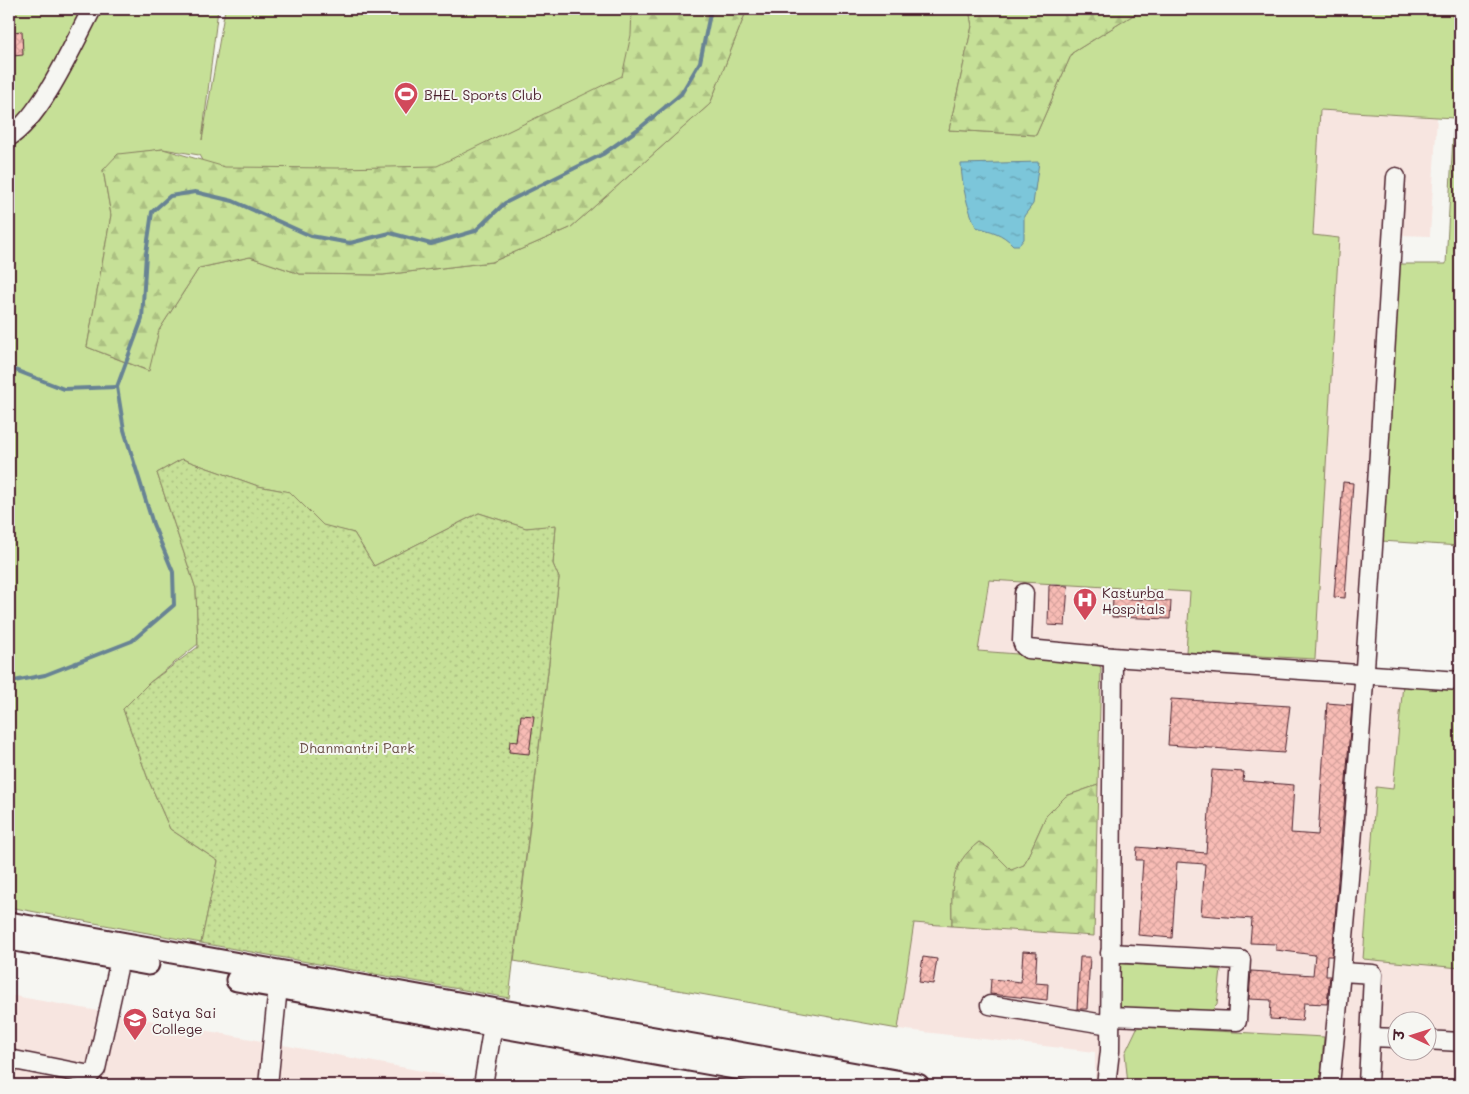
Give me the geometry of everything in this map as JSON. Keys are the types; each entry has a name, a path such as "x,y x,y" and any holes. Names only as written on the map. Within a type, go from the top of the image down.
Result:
{"main road":[{"path":"9,922 122,952 278,987 356,994 493,1026 543,1026 830,1085"},
{"path":"9,939 122,952 543,1026 918,1085"}],"street":[{"path":"9,137 20,130 36,112 92,9"},
{"path":"1330,1085 1342,972 1365,676 1396,177"},
{"path":"1024,593 1022,641 1028,649 1113,658 1460,681"},
{"path":"1106,1085 1110,1051 1113,658"},
{"path":"9,1059 90,1075 96,1069 122,952"},
{"path":"990,1005 1110,1020 1237,1022 1241,960 1110,953"},
{"path":"1342,972 1374,974 1368,1085"},
{"path":"270,1085 278,987"},
{"path":"483,1085 493,1026"},
{"path":"1371,1037 1386,1038"},
{"path":"1436,1041 1460,1042"}],"shaded area":[{"name":"Kasturba Hospitals","path":"1320,110 1437,117 1430,236 1398,235 1373,682 1460,688 1460,1085 1095,1085 1095,1052 898,1029 914,923 1094,936 1101,668 1096,660 977,651 989,579 1190,592 1338,238 1313,236"},
{"name":"Satya Sai College","path":"9,995 149,1020 497,1085 9,1085"}],"green space":[{"path":"9,9 218,9 202,140 225,9 695,9 672,75 421,223 211,177 199,155 163,149 124,154 103,170 111,215 87,347 148,371 159,330 199,268 250,257 300,274 383,275 492,262 570,228 710,104 747,9 969,9 972,26 949,130 1036,135 1072,53 1143,9 1446,9 1460,24 1460,77 1457,82 1460,82 1460,546 1381,541 1396,264 1446,264 1454,118 1320,110 1313,235 1339,238 1315,659 1186,652 1190,592 989,580 978,651 1096,660 1101,668 1098,785 1066,796 1046,816 1024,865 1012,871 990,849 979,842 969,851 962,860 954,880 952,890 952,926 914,923 898,1029 514,961 559,578 553,564 556,526 526,528 479,513 374,566 354,533 323,526 290,492 258,486 182,459 157,473 196,589 198,644 149,683 123,709 148,779 170,829 218,861 201,943 9,907"},
{"path":"632,9 747,9 710,104 570,228 492,262 383,275 300,274 250,257 199,268 159,330 149,371 87,347 111,215 103,170 118,154 163,149 225,167 337,168 437,166 622,76 631,35"},
{"path":"969,9 1143,9 1072,53 1036,135 949,130 972,26"},
{"path":"1446,9 1460,9 1460,24"},
{"name":"Dhanmantri Park","path":"182,459 258,486 290,492 323,525 354,533 374,566 479,513 526,528 556,525 553,564 559,578 509,998 201,943 218,861 170,829 148,779 123,709 149,683 198,647 196,589 157,473"},
{"path":"1403,684 1460,688 1460,968 1363,959 1376,787 1393,789"},
{"path":"1098,785 1094,936 952,926 952,889 954,879 957,869 969,851 979,842 990,849 1011,870 1024,865 1046,816 1066,796"},
{"path":"1121,964 1198,967 1221,970 1217,1005 1211,1011 1122,1008 1116,1002 1115,973"},
{"path":"1137,1028 1324,1037 1320,1085 1128,1085 1125,1053"}],"water":[{"path":"1039,162 1033,204 1024,216 1024,239 1019,245 1013,245 1000,235 976,227 962,180 961,164"}],"building":[{"path":"22,31 23,55 13,56 12,32"},
{"path":"1343,482 1353,483 1345,598 1334,597"},
{"path":"1049,585 1068,586 1065,626 1048,625"},
{"path":"1113,598 1171,601 1170,619 1112,617"},
{"path":"1171,699 1290,706 1284,753 1168,745"},
{"path":"1327,703 1352,705 1332,956 1327,956 1326,976 1330,976 1327,1004 1304,1003 1302,1021 1270,1019 1271,1000 1249,999 1251,971 1313,975 1315,955 1276,950 1276,944 1250,943 1252,919 1201,915 1205,864 1177,862 1172,938 1138,935 1143,860 1136,860 1137,847 1206,853 1212,770 1244,772 1243,781 1294,785 1291,833 1318,835"},
{"path":"521,715 534,716 529,754 509,752 510,741 518,742"},
{"path":"1023,951 1037,952 1035,983 1048,984 1047,1000 990,994 991,979 1021,982"},
{"path":"923,957 937,959 933,984 919,982"},
{"path":"1080,957 1090,957 1087,1009 1077,1009"}],"waterway":[{"path":"9,682 45,675 132,641 174,605 173,572 153,524 124,430 117,387 142,319 146,254 152,212 170,196 195,192 233,201 311,236 350,243 390,233 431,244 475,231 505,203 603,154 641,127 681,94 700,62 711,9"},
{"path":"9,371 15,370 64,389 117,387"}],"place":[{"name":"BHEL Sports Club","path":"406,115"},
{"name":"Kasturba Hospitals","path":"1085,621"},
{"name":"Satya Sai College","path":"135,1041"}]}
